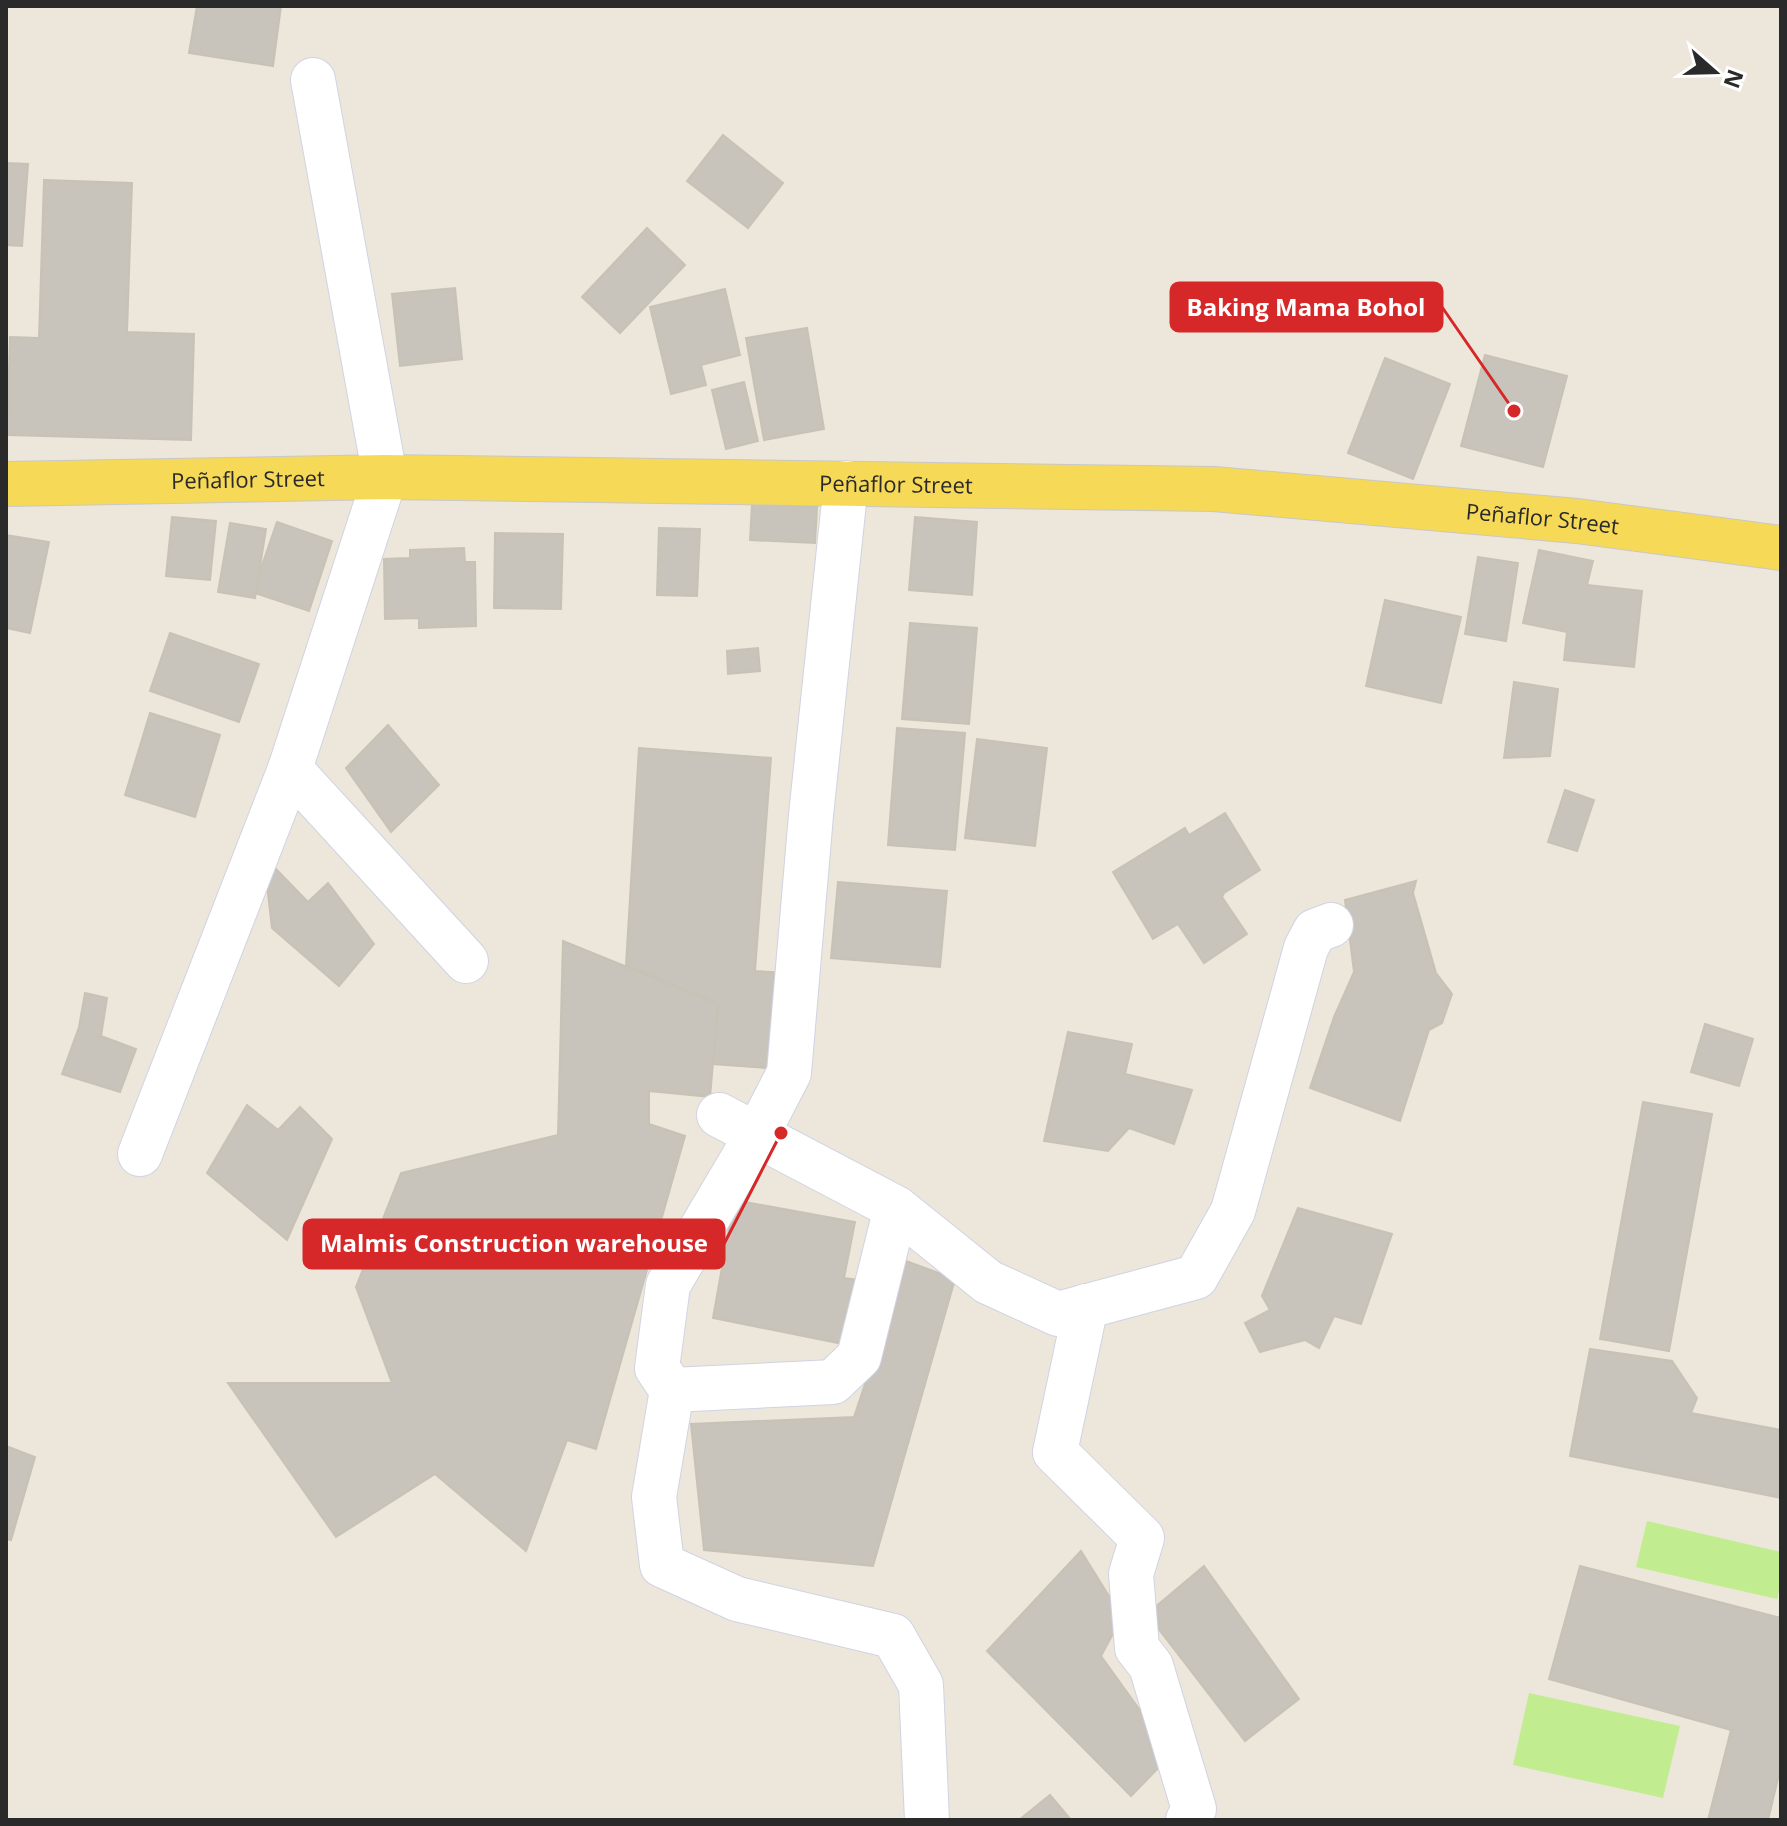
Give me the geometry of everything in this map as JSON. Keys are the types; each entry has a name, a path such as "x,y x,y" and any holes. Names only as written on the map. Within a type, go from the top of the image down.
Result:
{"main road":[{"name":"Peñaflor Street","path":"6,484 385,477 1214,489 1577,521 1781,548"}],"street":[{"path":"140,1154 290,769 385,477 313,80"},
{"path":"846,483 811,815 789,1073 758,1133 668,1285 657,1368 672,1390 654,1497 662,1565 737,1599 893,1636 921,1685 927,1820"},
{"path":"290,769 466,961"},
{"path":"719,1115 896,1208 988,1282 1058,1314 1196,1277 1233,1211 1306,948 1315,931 1331,925"},
{"path":"672,1390 833,1382 859,1357 896,1208"},
{"path":"1086,1306 1055,1452 1142,1538 1131,1574 1137,1648 1151,1666 1172,1730 1194,1809 1188,1820"}],"green space":[{"path":"1647,1521 1781,1552 1781,1581 1777,1599 1636,1567"},
{"path":"1529,1693 1680,1726 1663,1798 1513,1765"}],"building":[{"path":"197,6 281,6 273,66 189,53"},
{"path":"723,135 783,183 748,228 687,181"},
{"path":"6,163 28,164 22,246 6,245"},
{"path":"44,180 132,183 127,332 194,334 191,440 7,435 10,337 39,338"},
{"path":"647,228 685,265 620,333 582,297"},
{"path":"455,288 462,359 400,366 392,294"},
{"path":"725,289 740,355 701,365 706,385 671,394 650,307"},
{"path":"807,328 824,429 764,440 746,338"},
{"path":"1485,355 1567,376 1543,467 1461,446"},
{"path":"1385,358 1450,384 1413,479 1348,453"},
{"path":"744,382 758,441 726,449 712,390"},
{"path":"752,504 817,507 815,543 750,540"},
{"path":"172,517 216,521 210,580 166,576"},
{"path":"915,517 977,522 972,595 909,590"},
{"path":"277,522 332,541 309,611 255,593"},
{"path":"230,523 266,529 255,598 218,592"},
{"path":"659,528 700,529 697,596 657,595"},
{"path":"495,533 563,534 561,609 494,608"},
{"path":"6,535 49,542 30,633 6,628"},
{"path":"464,548 465,562 475,562 476,626 419,628 419,618 385,619 384,559 410,558 410,550"},
{"path":"1539,550 1593,561 1587,585 1642,591 1634,667 1564,660 1567,632 1523,623"},
{"path":"1478,557 1518,563 1506,641 1465,634"},
{"path":"1385,600 1461,617 1441,703 1366,686"},
{"path":"910,623 977,628 969,724 902,719"},
{"path":"170,633 259,664 239,722 150,691"},
{"path":"758,648 760,671 728,674 727,651"},
{"path":"1514,682 1558,689 1550,756 1504,758"},
{"path":"150,713 220,735 195,817 125,795"},
{"path":"388,725 439,785 391,832 346,768"},
{"path":"897,728 965,733 955,850 888,845"},
{"path":"977,739 1047,748 1035,846 965,838"},
{"path":"639,748 771,758 755,971 787,973 779,1069 713,1064 718,1004 626,965"},
{"path":"1565,790 1594,800 1577,851 1548,842"},
{"path":"1225,813 1260,870 1222,897 1247,934 1204,963 1178,924 1153,939 1113,872 1185,828 1189,835"},
{"path":"274,867 308,902 328,883 374,944 339,986 272,928 266,876"},
{"path":"1416,881 1413,893 1436,973 1452,994 1442,1023 1429,1030 1400,1121 1310,1088 1334,1017 1354,972 1345,900"},
{"path":"838,882 947,891 940,967 831,958"},
{"path":"563,941 718,1004 710,1097 649,1091 649,1124 685,1136 596,1449 567,1440 526,1551 435,1474 336,1537 228,1383 392,1383 356,1287 401,1173 558,1135"},
{"path":"85,993 107,998 101,1036 136,1049 120,1092 62,1074 79,1027"},
{"path":"1705,1024 1753,1039 1739,1086 1691,1072"},
{"path":"1068,1032 1132,1044 1125,1074 1192,1090 1174,1144 1129,1128 1108,1151 1044,1141"},
{"path":"1643,1102 1712,1114 1669,1351 1600,1339"},
{"path":"247,1105 278,1130 300,1107 332,1139 287,1240 207,1173"},
{"path":"734,1200 855,1222 844,1278 860,1280 848,1345 713,1318"},
{"path":"1298,1208 1392,1234 1361,1324 1334,1316 1319,1348 1305,1340 1260,1352 1245,1323 1270,1310 1262,1296"},
{"path":"906,1261 955,1279 873,1566 704,1550 691,1424 854,1417"},
{"path":"1590,1349 1672,1361 1697,1398 1691,1413 1781,1430 1781,1498 1570,1456"},
{"path":"6,1446 35,1457 11,1540 6,1539"},
{"path":"1081,1551 1122,1617 1101,1656 1157,1734 1169,1757 1131,1796 987,1651"},
{"path":"1204,1566 1299,1699 1245,1741 1147,1614"},
{"path":"1580,1566 1781,1618 1781,1766 1768,1820 1708,1820 1731,1730 1549,1679"},
{"path":"1050,1795 1071,1820 1019,1820"}],"place":[{"name":"Baking Mama Bohol","path":"1514,411"},
{"name":"Malmis Construction warehouse","path":"781,1133"}]}
